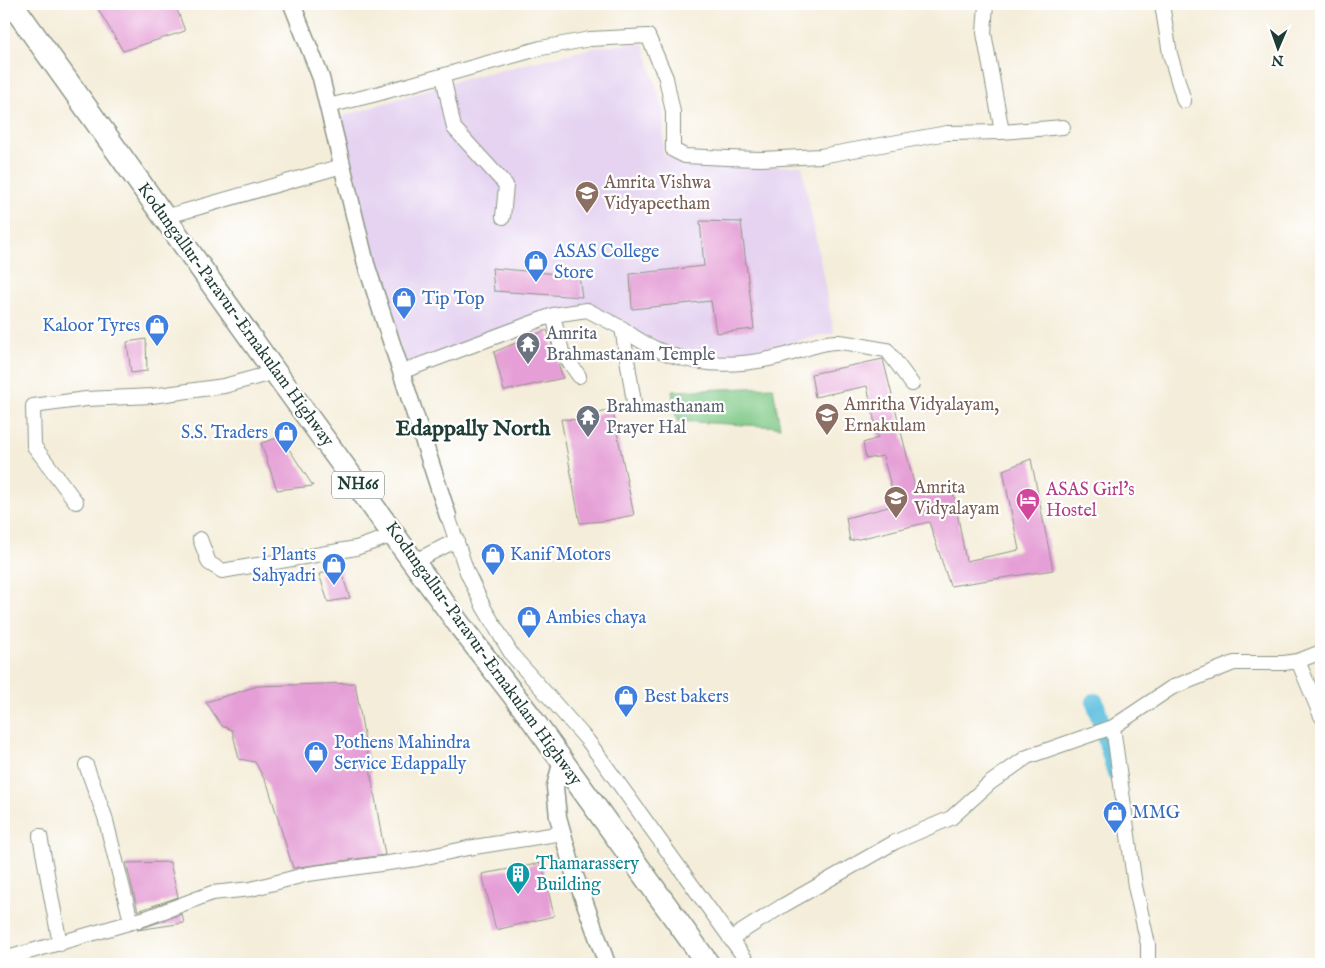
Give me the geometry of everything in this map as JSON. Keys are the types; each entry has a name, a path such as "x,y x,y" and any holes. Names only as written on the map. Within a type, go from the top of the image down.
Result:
{"highway":[{"name":"Kodungallur-Paravur-Ernakulam Highway","path":"12,4 275,372 413,562 562,760 708,964"}],"street":[{"path":"292,4 321,78 366,264 467,572 484,608 512,655 588,741 749,964"},
{"path":"986,4 984,34 1002,132"},
{"path":"1162,4 1170,54 1184,101"},
{"path":"328,106 541,48 590,39 648,36 666,78 673,112 673,150 685,156 762,160 821,156 948,134 1063,127"},
{"path":"443,76 454,128 506,185 503,217"},
{"path":"165,217 342,166"},
{"path":"401,372 553,315 587,310 622,328 642,344 682,360 733,364 769,359 836,342 887,350 912,384"},
{"path":"553,315 562,352 579,376"},
{"path":"622,328 634,402"},
{"path":"76,502 34,446 32,406 86,398 152,396 224,386 275,372"},
{"path":"200,539 209,563 222,571 356,548 394,535"},
{"path":"413,562 457,540"},
{"path":"730,939 784,905 895,842 951,818 990,783 1027,756 1111,728 1171,688 1234,663 1251,661 1284,663 1298,661 1321,652"},
{"path":"491,666 512,655"},
{"path":"1298,661 1321,716"},
{"path":"1111,728 1136,886 1148,944 1148,964"},
{"path":"562,760 555,787 558,817 573,870 607,964"},
{"path":"86,765 104,817 131,921"},
{"path":"4,959 146,918 212,893 251,889 308,874 417,860 468,848 563,833"},
{"path":"40,836 60,944"}],"shaded area":[{"name":"Amrita Vishwa Vidyapeetham","path":"643,43 664,111 663,154 697,165 802,166 834,333 734,355 685,354 647,341 626,322 587,305 406,363 374,262 341,117 458,80 597,47"}],"green space":[{"path":"773,387 780,427 677,421 672,391"}],"building":[{"path":"95,4 175,4 185,31 123,51"},
{"path":"700,221 741,222 754,329 716,333 711,301 632,309 630,274 704,266"},
{"name":"ASAS College Store","path":"492,268 579,276 582,297 494,291"},
{"name":"Amrita Brahmastanam Temple","path":"547,330 563,378 504,391 494,352"},
{"path":"146,339 147,371 131,373 127,342"},
{"path":"883,359 916,492 952,484 966,561 1019,550 1003,470 1031,459 1053,570 950,586 929,522 850,541 846,518 896,505 883,456 866,459 863,443 878,438 867,386 815,397 811,374"},
{"path":"612,408 634,515 604,521 580,523 561,419 584,420"},
{"path":"281,437 313,486 277,490 261,443"},
{"name":"i Plants Sahyadri","path":"340,569 350,598 328,602 319,574"},
{"name":"Pothens Mahindra Service Edappally","path":"355,683 385,855 293,868 268,786 255,762 239,759 232,730 222,726 206,702 258,686"},
{"path":"170,862 178,897 138,911 126,863"},
{"name":"Thamarassery Building","path":"542,863 554,916 496,930 482,874"},
{"path":"182,914 184,923 137,930"}],"waterway":[{"path":"1095,702 1116,773"}],"place":[{"name":"Amrita Vishwa Vidyapeetham","path":"587,214"},
{"name":"ASAS College Store","path":"536,283"},
{"name":"Tip Top","path":"404,320"},
{"name":"Kaloor Tyres","path":"157,347"},
{"name":"Amrita Brahmastanam Temple","path":"528,365"},
{"name":"Amritha Vidyalayam, Ernakulam","path":"827,436"},
{"name":"Brahmasthanam Prayer Hal","path":"588,438"},
{"name":"S.S. Traders","path":"286,454"},
{"name":"Amrita Vidyalayam","path":"896,519"},
{"name":"ASAS Girl's Hostel","path":"1028,521"},
{"name":"Kanif Motors","path":"493,576"},
{"name":"i Plants Sahyadri","path":"334,586"},
{"name":"Ambies chaya","path":"529,639"},
{"name":"Best bakers","path":"626,718"},
{"name":"Pothens Mahindra Service Edappally","path":"316,774"},
{"name":"MMG","path":"1115,834"},
{"name":"Thamarassery Building","path":"518,895"}],"district":[{"name":"Edappally North","path":"473,429"}]}
